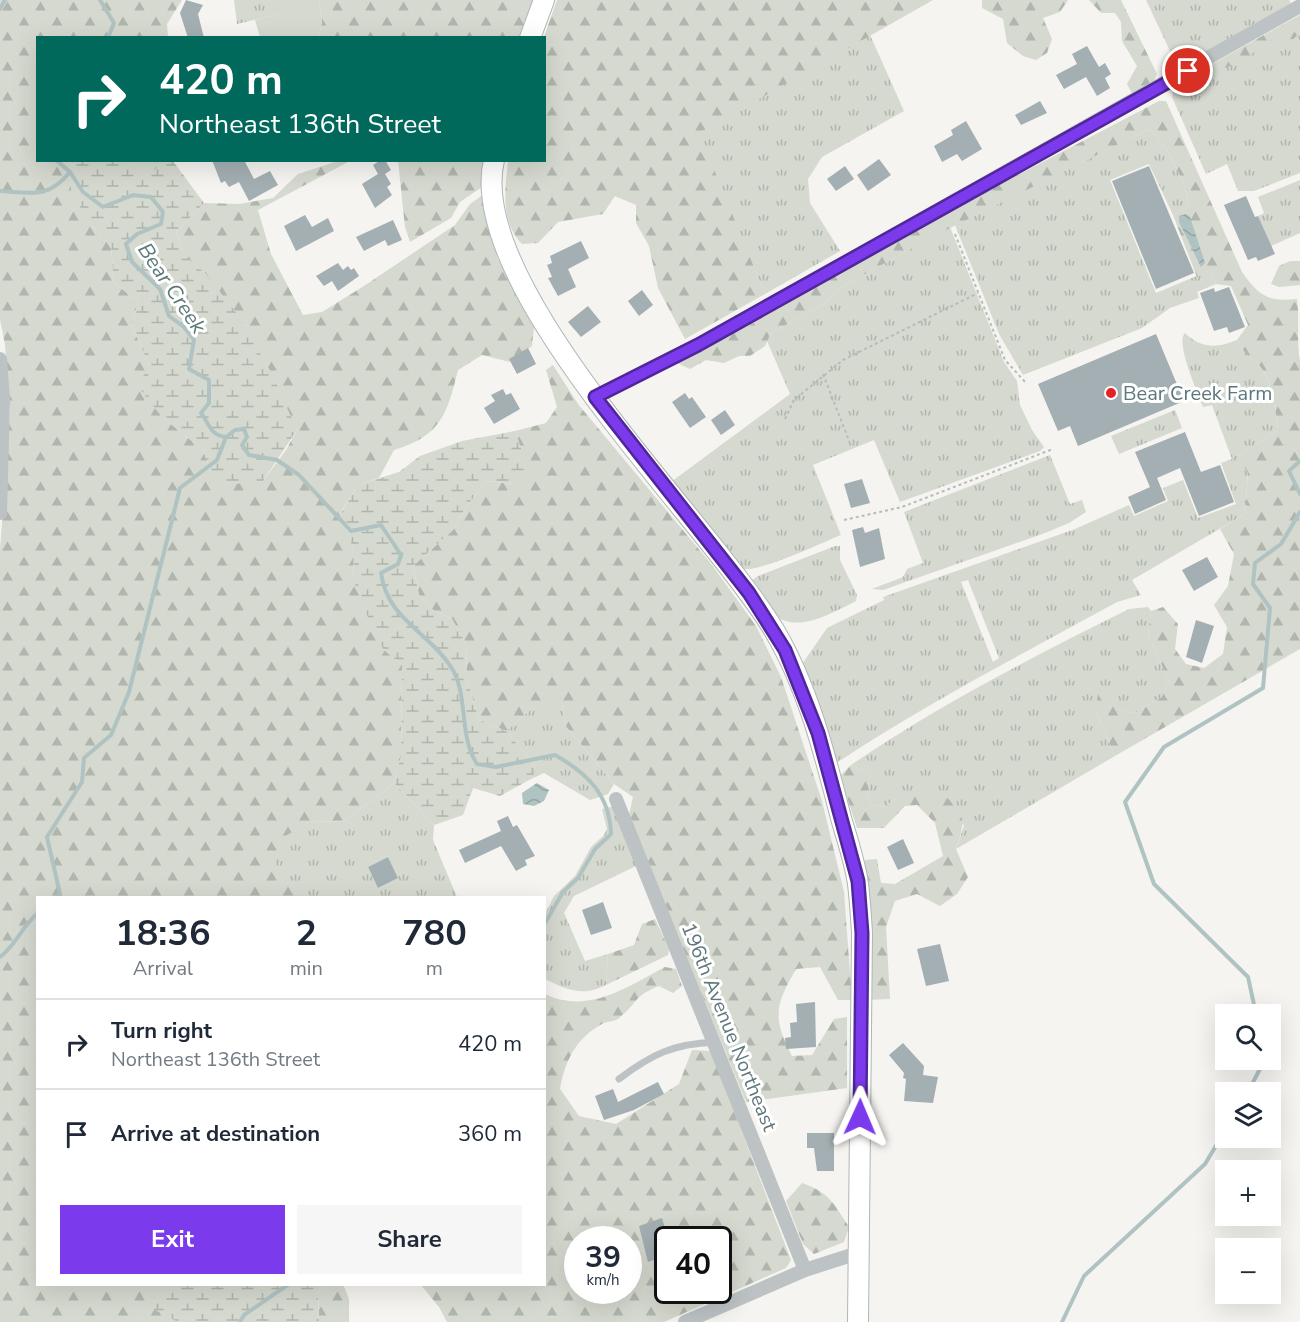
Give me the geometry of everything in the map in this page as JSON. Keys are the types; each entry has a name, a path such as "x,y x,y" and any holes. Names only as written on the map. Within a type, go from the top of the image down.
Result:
{"street":[{"path":"531,36 544,0"},
{"path":"595,397 698,345 1300,6"},
{"path":"494,162 493,198 501,237 524,288 552,335 595,397 749,593 785,650 818,733 858,881 862,933 858,1322"},
{"path":"0,359 3,400 0,513"},
{"name":"196th Avenue Northeast","path":"616,799 805,1270"},
{"path":"685,1322 805,1270 858,1252"}],"lane":[{"path":"620,1079 656,1054 673,1047 715,1042"}],"path":[{"path":"955,234 1005,360 1027,384"},
{"path":"785,419 794,400 823,374 843,360 978,293"},
{"path":"823,374 848,438"},
{"path":"844,520 902,507 1053,449"}],"green space":[{"path":"0,0 182,0 167,24 168,36 36,36 36,162 71,162 87,220 111,247 114,283 138,301 132,326 149,365 161,416 203,450 211,472 263,481 286,450 297,430 206,274 185,256 176,232 204,203 239,204 273,198 298,174 335,162 348,162 258,210 271,254 303,315 322,312 364,286 455,225 470,204 484,194 485,212 498,259 534,327 532,346 510,362 482,355 458,370 445,411 432,430 422,438 394,450 379,478 358,485 341,512 354,552 353,579 383,649 402,665 401,757 394,783 345,821 309,822 277,841 275,871 305,896 36,896 36,1286 174,1286 171,1294 155,1294 178,1322 0,1322 0,550 10,411 5,345 0,319"},
{"path":"234,0 280,0 283,13 237,24"},
{"path":"280,0 319,0 322,21 319,36 260,36 255,20 282,13"},
{"path":"319,0 533,0 521,36 319,36 322,21"},
{"path":"557,0 933,0 699,133 765,294 685,339 658,288 649,246 636,223 636,205 615,196 603,214 558,222 538,243 522,244 510,225 506,205 508,162 546,162 544,36"},
{"path":"982,0 1068,0 1060,12 1043,18 1052,39 1047,53 1036,60 1023,56 1007,43 1003,19 982,8"},
{"path":"1089,0 1121,0 1157,74 1154,81 1133,95 1127,84 1137,66 1122,41 1121,22 1115,13 1101,13"},
{"path":"1146,0 1289,0 1291,3 1178,68"},
{"path":"1300,15 1300,173 1254,191 1238,191 1227,164 1206,174 1172,97 1174,87"},
{"path":"1300,15 1300,33 1293,39 1264,41 1251,55 1235,64 1198,75 1196,73"},
{"path":"870,35 904,111 822,157 808,179 810,203 840,251 765,294 698,133"},
{"path":"1159,101 1166,101 1242,272 1265,296 1287,300 1297,299 1300,361 1300,649 1115,756 1095,710 1099,690 1109,686 1116,694 1121,710 1135,713 1162,697 1169,680 1148,636 1151,611 1163,607 1178,624 1175,649 1186,664 1204,668 1223,654 1227,627 1214,605 1228,586 1234,554 1220,529 1245,514 1248,474 1239,456 1278,430 1275,405 1267,379 1259,365 1245,352 1237,340 1248,325 1231,286 1216,284 1211,270 1197,277 1173,215 1189,207 1188,198 1169,154 1156,135 1149,129 934,236 836,290 826,303 771,333 765,346 750,356 739,356 724,363 706,360 690,369 677,363 748,326 949,211"},
{"path":"1149,129 1156,135 1175,165 1185,188 1189,207 1173,215 1149,164 1110,180 1156,293 1211,270 1216,284 1197,292 1199,298 1170,308 1142,328 1023,375 999,334 955,225"},
{"path":"130,162 165,162 146,177"},
{"path":"130,162 146,176 165,162 174,162 204,203 176,232 185,256 206,274 235,311 271,372 297,430 263,481 227,485 211,472 203,450 161,416 138,386 149,365 132,326 138,301 114,283 111,247 87,220 71,190 70,163"},
{"path":"398,162 485,162 485,185 460,202 451,218 410,242 405,227"},
{"path":"1300,180 1300,233 1271,246 1258,216 1264,213 1258,197"},
{"path":"950,227 1004,362 1017,381 1020,405 1032,430 1044,447 1040,451 900,502 874,440 813,465 841,535 775,562 750,569 741,569 671,482 790,394 767,341 771,333 826,303 836,290"},
{"path":"1290,261 1300,261 1300,285 1279,287 1271,284 1279,266"},
{"path":"1185,333 1197,342 1210,346 1223,345 1237,340 1245,352 1259,365 1267,379 1275,405 1278,430 1239,456 1248,473 1245,514 1132,580 1141,595 1117,602 941,699 838,762 832,761 800,667 827,628 884,600 883,597 1075,529 1129,505 1134,516 1168,501 1163,488 1183,480 1198,518 1236,504 1221,463 1232,459 1212,405 1203,407 1192,380 1185,357 1183,338","holes":["968,580 999,658 993,662 961,582"]},
{"path":"553,365 578,404 712,565 756,626 781,677 822,801 844,892 852,1000 838,1000 820,967 796,969 780,1003 779,1021 792,1056 812,1055 834,1019 847,1017 847,1088 746,1102 632,824 629,815 633,797 614,784 565,725 562,704 537,704 506,731 479,720 467,679 466,644 452,619 433,610 419,595 413,566 453,530 466,507 487,481 521,485 529,475 515,431 546,423 557,407 546,370"},
{"path":"1175,410 1182,428 1119,454 1111,436"},
{"path":"515,431 530,475 521,485 487,481 466,507 453,530 413,566 419,595 433,610 452,619 466,644 467,679 479,720 506,731 536,767 531,779 500,796 473,788 463,815 434,825 394,783 401,756 402,665 383,649 369,620 353,579 354,552 341,513 358,485 399,472 420,456 462,441"},
{"path":"1050,455 1070,504 1082,500 1086,512 1069,523 1045,533 883,590 872,589 903,577 907,569 923,563 904,512"},
{"path":"840,546 840,560 857,595 856,601 835,612 812,620 789,622 779,618 766,607 750,582 758,576"},
{"path":"1148,607 1151,611 1148,636 1169,680 1162,697 1135,713 1120,710 1116,694 1095,710 1115,756 956,849 964,826 943,794 901,794 885,807 872,805 867,796 870,774 851,765 953,701 1022,663 1129,609"},
{"path":"537,704 562,704 565,725 614,784 608,794 590,800 544,773 531,779 536,767 506,731"},
{"path":"851,765 870,774 867,796 872,805 885,807 901,794 943,794 956,807 962,819 956,849 968,877 957,894 940,906 917,894 895,901 886,927 890,999 866,1000 865,860 877,859 881,883 895,884 943,856 935,823 917,805 905,806 884,828 857,828 840,776"},
{"path":"394,783 434,825 433,840 457,896 305,896 274,871 276,841 309,822 345,821","holes":["388,857 398,878 378,888 368,867"]},
{"path":"614,806 636,866 574,896 564,913 585,961 608,954 606,985 590,991 575,991 546,979 546,912 554,896 575,876 591,847 604,835 607,829 602,809"},
{"path":"655,919 669,949 668,955 606,985 608,954 634,945 642,924"},
{"path":"665,967 676,969 682,986 673,993 659,986 651,990 640,997 617,1019 602,1024 585,1036 573,1051 560,1089 579,1116 616,1124 679,1084 692,1050 711,1051 791,1260 786,1268 732,1292 732,1226 654,1226 654,1304 705,1304 664,1322 447,1322 439,1307 422,1286 546,1286 546,994 561,1000 577,1001 607,996"},
{"path":"802,1183 819,1190 835,1205 849,1227 844,1242 814,1254 803,1244 786,1201"},
{"path":"174,1286 322,1286 318,1293 319,1322 178,1322 155,1310 149,1298 155,1294 170,1294"},
{"path":"322,1286 344,1286 349,1299 349,1322 319,1322 318,1293"}],"water":[{"path":"1186,214 1190,217 1205,263 1201,267 1179,222 1179,216"},
{"path":"537,783 549,790 544,801 534,806 523,804 522,793"}],"building":[{"path":"186,0 203,5 198,14 204,36 187,36 180,13"},
{"path":"1087,46 1099,67 1105,63 1111,74 1105,78 1110,88 1097,96 1086,77 1064,89 1056,75 1077,64 1072,54"},
{"path":"1040,101 1047,113 1021,125 1015,115"},
{"path":"966,121 982,149 962,161 957,154 942,162 934,146 953,135 951,130"},
{"path":"879,159 891,175 868,191 857,175"},
{"path":"213,162 245,162 254,179 270,171 278,185 249,201 239,182 229,187 225,181 221,183"},
{"path":"378,162 386,162 391,170 385,174 391,184 387,187 392,195 375,208 362,184 378,174 373,165"},
{"path":"845,166 854,179 836,191 827,179"},
{"path":"1149,166 1194,273 1156,289 1112,181"},
{"path":"1246,196 1275,254 1258,261 1256,257 1248,260 1224,205"},
{"path":"305,215 312,227 328,218 334,231 296,251 284,226"},
{"path":"393,220 402,240 388,246 385,240 364,251 356,237"},
{"path":"581,241 589,258 568,269 576,287 558,296 548,278 552,277 547,265 552,263 550,256"},
{"path":"338,263 343,270 348,266 351,270 354,268 359,276 338,291 332,281 324,286 316,276"},
{"path":"1229,287 1245,327 1229,333 1227,327 1214,331 1200,293 1214,288 1215,292"},
{"path":"642,290 653,305 639,316 628,301"},
{"path":"588,306 601,322 581,337 568,322"},
{"name":"Bear Creek Farm","path":"1156,334 1184,401 1078,446 1070,426 1058,431 1038,384"},
{"path":"528,348 536,364 517,374 509,359"},
{"path":"503,389 506,395 511,393 520,409 494,424 484,408 495,401 491,395"},
{"path":"685,393 689,399 692,397 706,417 690,428 672,402"},
{"path":"725,410 735,425 721,435 711,420"},
{"path":"1185,432 1201,472 1220,465 1234,502 1199,516 1180,468 1157,478 1166,500 1135,514 1128,497 1150,487 1135,452"},
{"path":"862,479 870,503 851,508 844,484"},
{"path":"863,527 865,533 879,528 885,559 860,567 852,530"},
{"path":"1207,557 1218,577 1194,591 1182,570"},
{"path":"1196,620 1214,626 1202,663 1186,657"},
{"path":"508,816 513,827 517,825 535,856 525,860 527,865 516,871 501,846 465,863 459,850 501,831 497,821"},
{"path":"903,839 914,863 898,870 887,847"},
{"path":"388,857 398,878 378,888 368,867"},
{"path":"603,902 612,928 591,935 582,910"},
{"path":"940,944 949,981 926,986 917,949"},
{"path":"815,1002 816,1047 786,1049 785,1038 791,1037 790,1023 797,1022 796,1004"},
{"path":"903,1043 924,1066 923,1075 938,1077 933,1103 904,1101 906,1079 903,1078 904,1073 889,1055"},
{"path":"658,1082 664,1094 634,1110 604,1120 595,1096 613,1089 618,1102"},
{"path":"807,1133 834,1133 834,1171 817,1171 814,1148 807,1148"},
{"path":"662,1218 664,1226 654,1226 654,1260 648,1262 642,1238 642,1226 639,1226"}],"waterway":[{"path":"0,9 5,0"},
{"name":"Bear Creek","path":"100,0 114,23 109,36"},
{"name":"Bear Creek","path":"58,162 70,172 83,192 103,207 133,195 151,197 163,212 161,224 137,234 126,244 132,262 160,289 169,316 184,327 194,340 189,369 209,380 209,403 201,413 211,429 226,437 235,430 244,429 247,437 242,445 249,455 277,460 299,475 351,531 381,525 401,555 398,564 381,573 385,589 391,602 442,655 457,678 467,740 477,764 496,767 555,755 577,769 595,787 606,808 611,834 595,849 578,878 563,892 546,922"},
{"path":"0,191 30,193 47,190 62,181 70,172"},
{"path":"57,896 60,894 47,837 82,782 84,758 111,735 129,692 180,488 217,460 226,437"},
{"path":"1300,461 1289,471 1300,494"},
{"path":"1254,1004 1248,977 1154,884 1125,802 1164,747 1263,688 1270,608 1253,584 1255,563 1281,544 1300,512"},
{"path":"0,957 36,915"},
{"path":"1253,1082 1259,1070"},
{"path":"1062,1322 1084,1276 1205,1164 1215,1147"},
{"name":"Bear Creek","path":"240,1322 244,1315 286,1286"}],"place":[{"name":"Bear Creek Farm","path":"1111,393"}],"route":[{"path":"860,1117 862,933 858,881 818,733 785,650 774,630 749,593 595,397 698,345 1188,71"}]}
